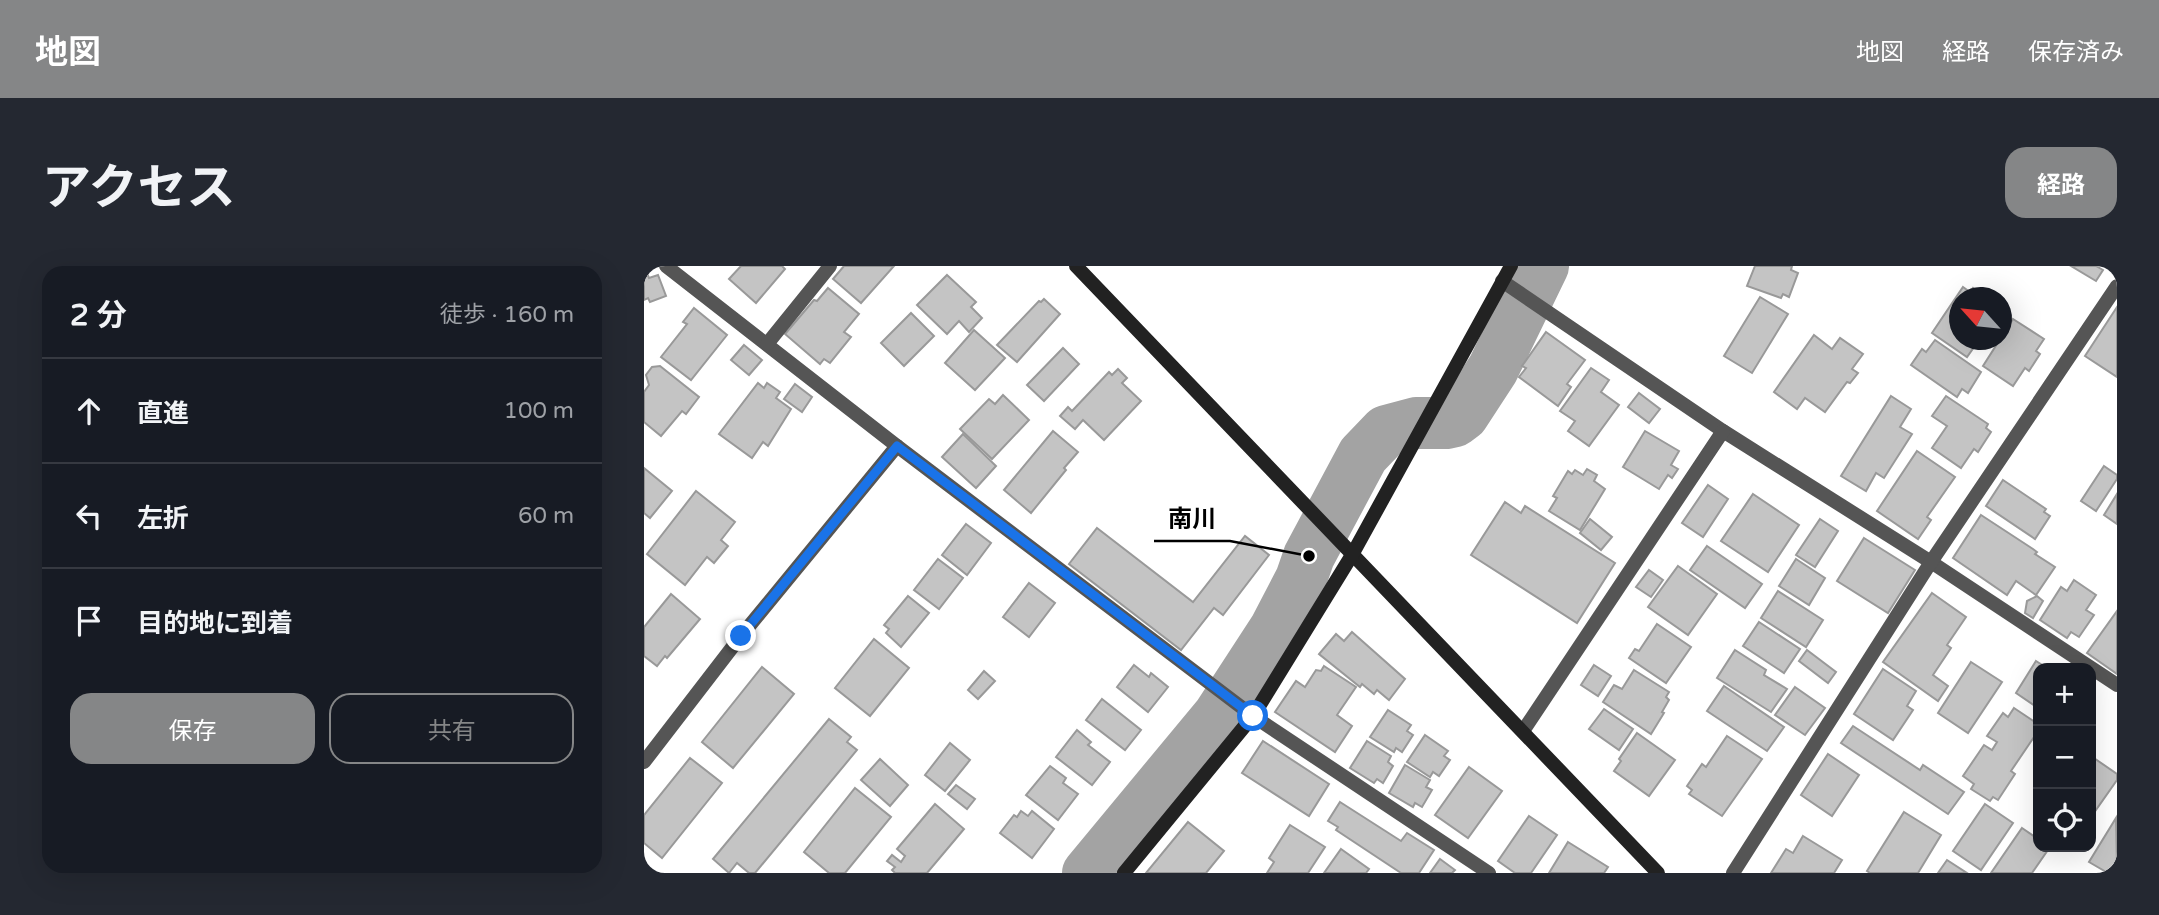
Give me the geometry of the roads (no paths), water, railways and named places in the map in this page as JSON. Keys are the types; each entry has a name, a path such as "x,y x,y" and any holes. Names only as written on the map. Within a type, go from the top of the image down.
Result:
{"street":[{"path":"666,266 897,446 1253,716 1489,873"},
{"path":"767,344 830,266"},
{"path":"1076,266 1658,873"},
{"path":"1124,873 1253,716 1352,555 1511,266"},
{"path":"1502,281 1723,431 1931,562 2117,685"},
{"path":"1733,873 1931,562 2117,286"},
{"path":"1523,731 1723,431"},
{"path":"644,762 741,636 897,446"}],"waterway":[{"path":"1088,873 1219,715 1275,629 1301,579 1309,556 1363,455 1386,431 1416,423 1446,423 1463,415 1493,369 1543,266"}],"place":[{"name":"南川","path":"1309,556"}]}
